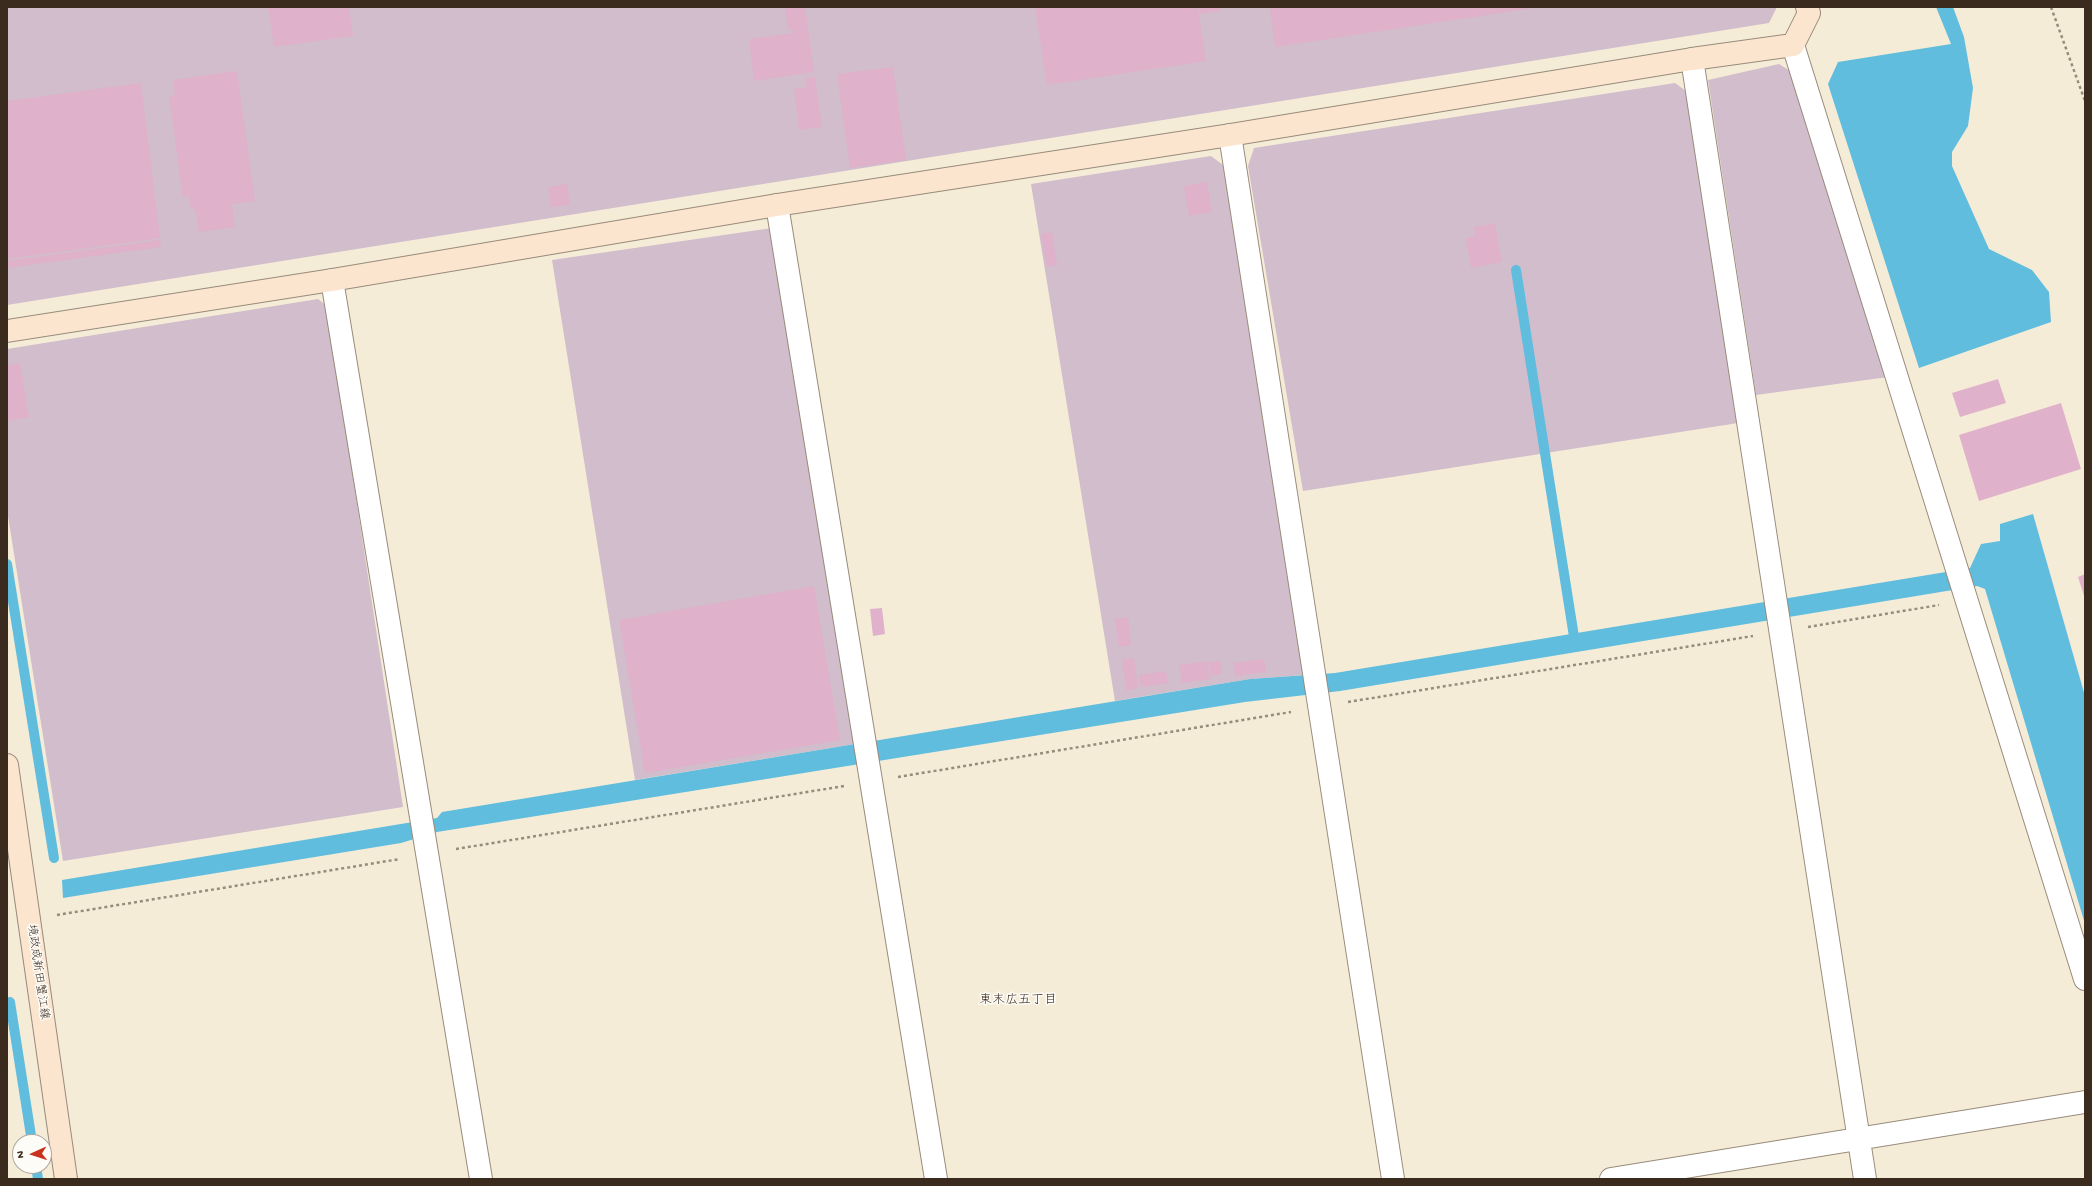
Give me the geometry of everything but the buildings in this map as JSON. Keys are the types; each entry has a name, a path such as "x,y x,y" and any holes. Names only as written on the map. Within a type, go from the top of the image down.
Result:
{"street":[{"path":"1807,7 1809,13 1793,45 2085,979"},
{"path":"7,331 332,280 777,206 1230,135 1692,59 1793,45"},
{"path":"1692,59 1865,1179"},
{"path":"1230,135 1393,1179"},
{"path":"777,206 936,1179"},
{"path":"332,280 480,1179"},
{"name":"境政成新田蟹江線","path":"7,765 66,1179"},
{"path":"1612,1179 2085,1102"}],"path":[{"path":"2051,7 2085,101"},
{"path":"29,919 426,848 1966,597"}],"shaded area":[{"path":"7,7 1777,7 1769,23 7,305"},
{"path":"1779,64 1792,72 1888,377 1756,395 1708,80"},
{"path":"1675,83 1686,91 1738,423 1303,491 1248,166 1254,148"},
{"path":"1211,156 1223,165 1305,675 1250,679 1115,701 1031,184"},
{"path":"772,228 855,744 635,780 552,260"},
{"path":"318,299 327,306 403,807 63,861 7,510 7,349"}],"water":[{"path":"1936,7 1953,7 1964,37 1973,88 1968,126 1952,152 1952,166 1989,249 2032,270 2049,292 2051,322 1919,368 1828,84 1838,62 1951,44"},
{"path":"2033,514 2085,696 2085,924 1985,589 1977,586 1340,691 1245,702 437,832 401,843 63,898 62,880 437,818 442,812 1250,679 1335,673 1970,568 1981,544 2000,541 2000,524"}],"waterway":[{"path":"1516,270 1575,643"},
{"path":"7,564 54,858"},
{"path":"10,1002 31,1134"},
{"path":"37,1174 38,1179"}],"district":[{"name":"東末広五丁目","path":"1018,1001"}]}
